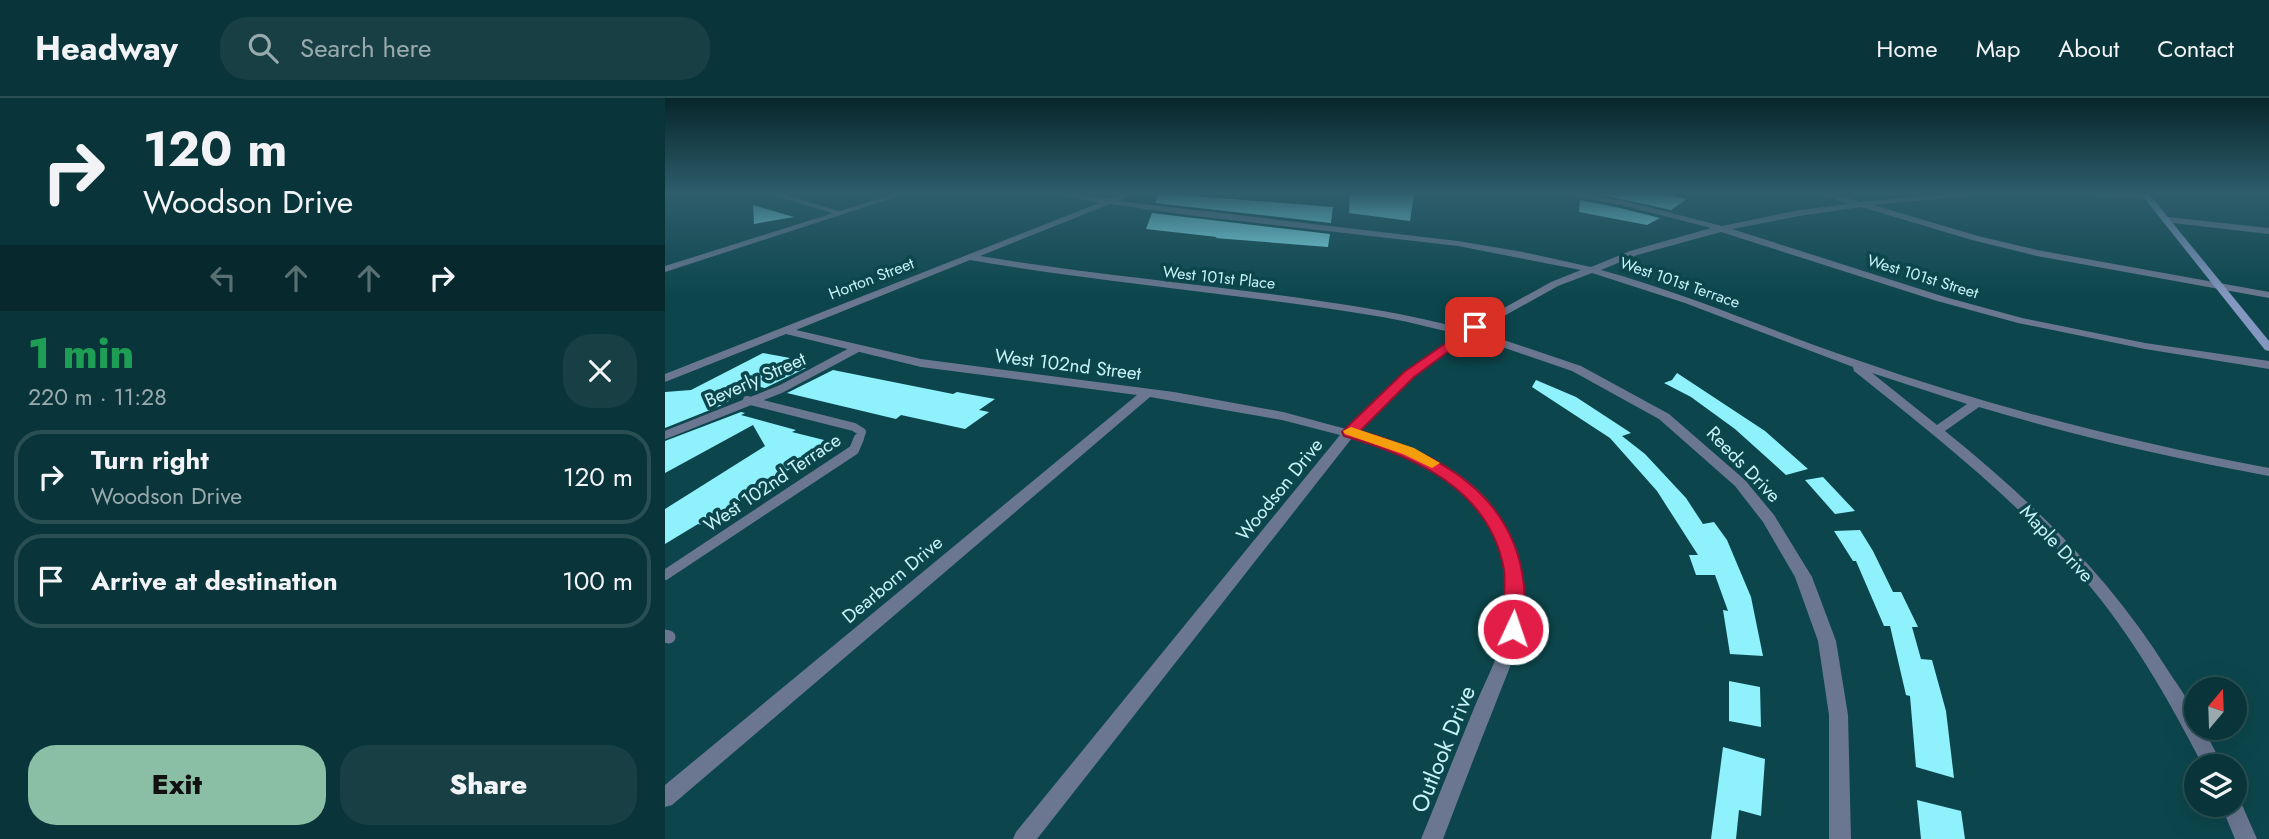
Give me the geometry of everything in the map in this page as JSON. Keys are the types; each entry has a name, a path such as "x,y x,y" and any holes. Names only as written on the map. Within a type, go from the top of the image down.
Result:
{"main road":[{"path":"2174,229 2269,348"}],"street":[{"path":"665,269 792,229"},
{"name":"Horton Street","path":"665,378 1040,229"},
{"name":"West 101st Terrace","path":"1334,229 1429,238 1510,251 1588,269 1692,301 1851,363 2040,423 2117,442 2269,472"},
{"name":"Woodson Drive","path":"1024,839 1350,432 1409,374 1465,333 1530,295 1588,269 1642,250 1724,229"},
{"name":"West 101st Street","path":"1728,229 1904,288 1993,314 2135,345 2269,365"},
{"path":"1943,229 2037,253 2269,295"},
{"path":"2247,229 2269,231"},
{"name":"West 101st Place","path":"968,257 1076,277 1355,310 1465,333"},
{"name":"West 102nd Street","path":"783,330 856,349 964,370 1227,404 1350,432"},
{"name":"Reeds Drive","path":"1465,333 1565,363 1636,399 1697,441 1726,467 1761,506 1786,545 1809,589 1826,638 1836,684 1840,729 1840,839"},
{"name":"Maple Drive","path":"1851,363 2007,490 2090,576 2133,631 2183,710 2207,754"},
{"name":"Dearborn Drive","path":"665,798 1146,393"},
{"path":"1937,431 1977,403"},
{"name":"Outlook Drive","path":"1350,432 1408,451 1453,477 1478,500 1495,522 1513,568 1513,629 1432,839"},
{"path":"2237,817 2246,839"}],"lane":[{"name":"Beverly Street","path":"665,435 781,388 856,349"},
{"name":"West 102nd Terrace","path":"665,575 853,450 861,439 862,432 854,426 747,400"}],"building":[{"path":"1146,229 1284,229 1330,234 1328,247 1215,238 1217,237"},
{"path":"763,353 790,358 780,363 806,368 765,388 755,386 720,406 665,428 665,392 691,390"},
{"path":"833,370 953,394 957,392 995,399 979,410 989,412 965,429 901,415 896,419 787,393"},
{"path":"1677,373 1765,431 1808,469 1786,475 1735,429 1691,397 1664,383 1672,380"},
{"path":"1536,380 1576,397 1631,433 1622,436 1645,454 1686,498 1703,524 1714,522 1727,540 1751,597 1763,656 1730,654 1723,610 1728,611 1715,575 1696,575 1689,555 1698,555 1657,491 1610,438 1532,387"},
{"path":"741,412 745,413 741,415 796,430 792,432 832,442 702,525 698,524 665,544 665,509 765,446 753,425 665,473 665,441"},
{"path":"1823,477 1855,511 1835,514 1805,480"},
{"path":"1860,530 1893,592 1901,592 1918,627 1912,627 1921,659 1932,660 1946,711 1954,778 1916,767 1910,696 1906,695 1890,626 1884,626 1856,561 1853,561 1834,531"},
{"path":"1729,681 1760,687 1761,727 1729,721"},
{"path":"1723,747 1765,759 1761,816 1739,810 1736,839 1711,839"},
{"path":"1917,800 1961,811 1965,839 1921,839"}],"slow traffic":[{"path":"1351,431 1393,445 1432,463"}],"route":[{"path":"1475,327 1409,374 1350,432 1393,445 1423,458 1453,477 1478,500 1495,522 1513,568 1513,629"}]}
